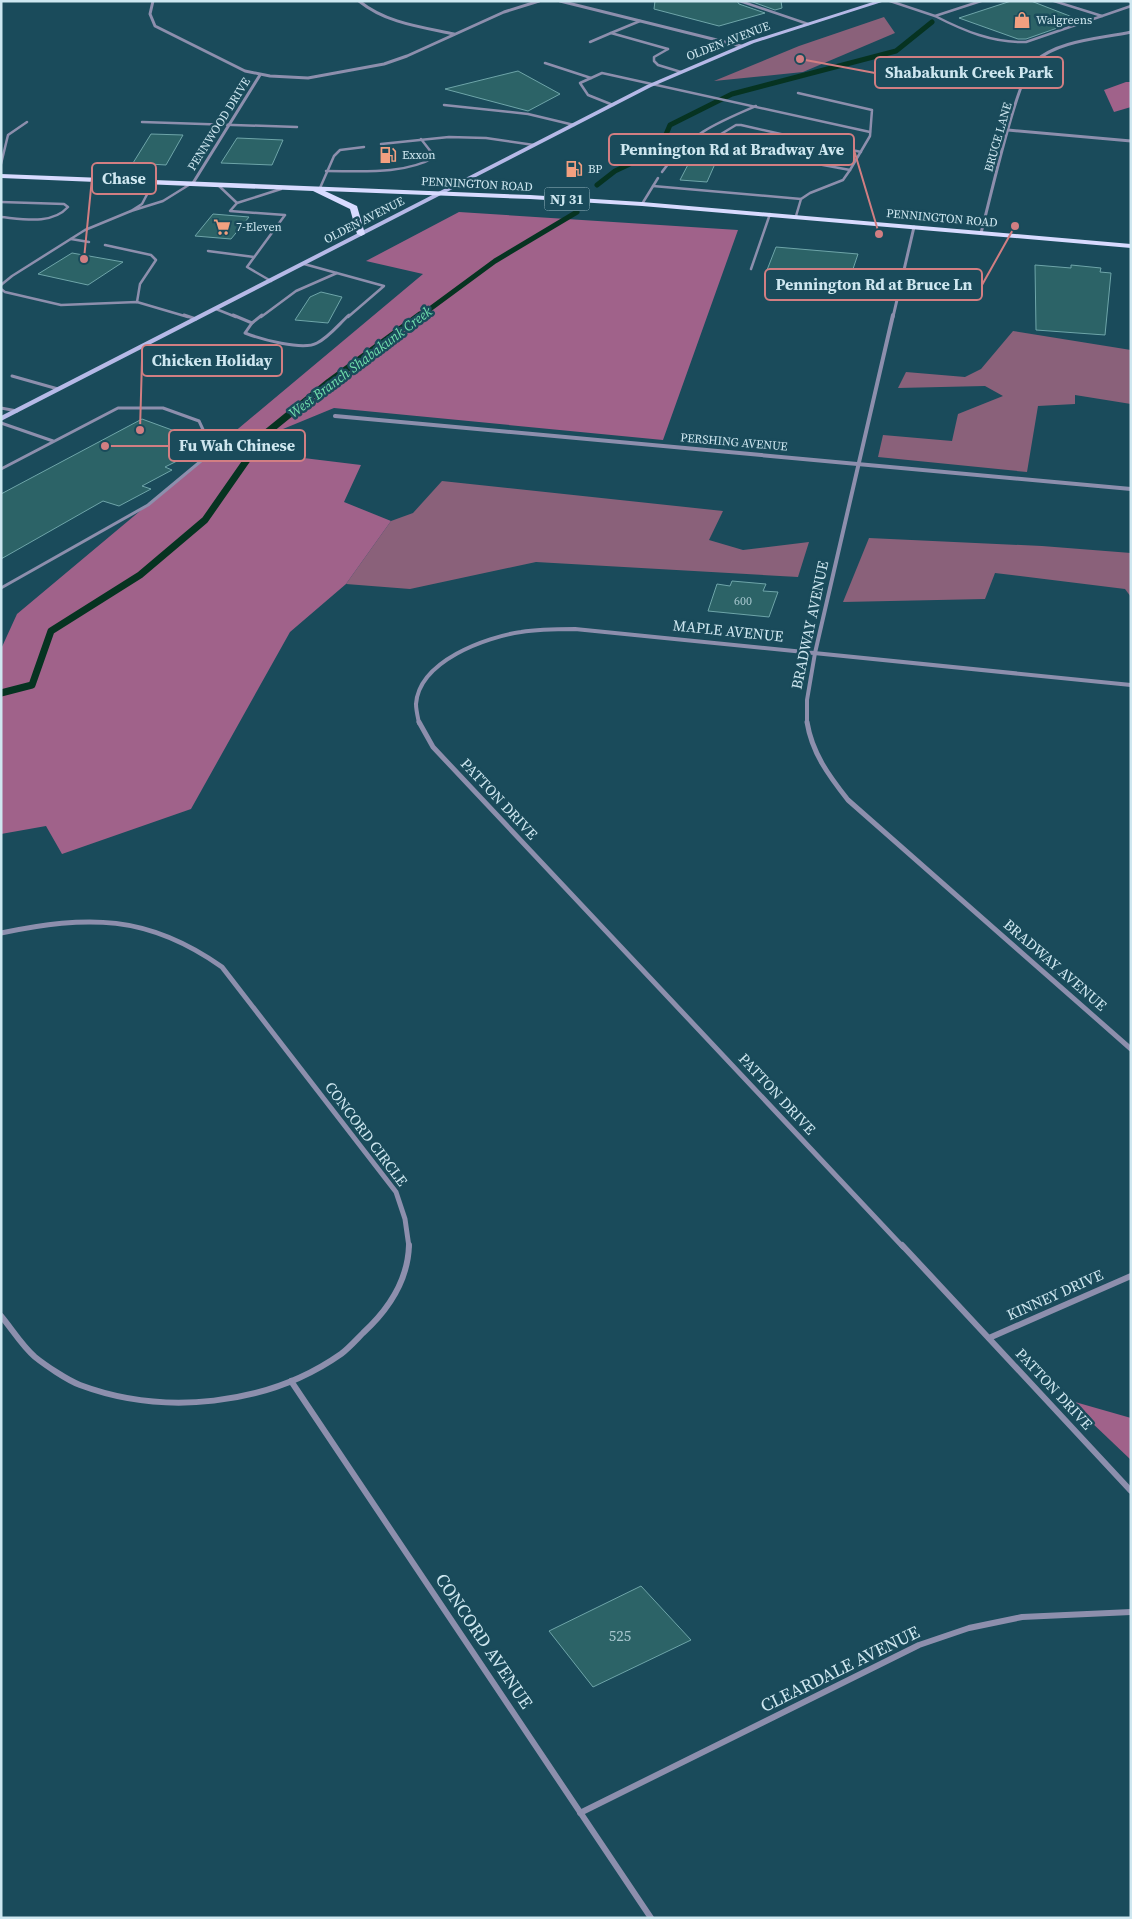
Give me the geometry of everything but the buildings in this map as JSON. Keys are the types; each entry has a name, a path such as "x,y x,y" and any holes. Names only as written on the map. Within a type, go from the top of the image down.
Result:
{"main road":[{"name":"OLDEN AVENUE","path":"1,419 655,84 741,46 882,1"},
{"name":"PENNINGTON ROAD","path":"1,176 441,193 642,204 1131,246"},
{"path":"308,188 340,200 354,208 361,234"}],"street":[{"name":"PENNWOOD DRIVE","path":"153,1 148,15 155,26 245,71 260,75 308,78 357,70 406,56 504,12 539,1"},
{"path":"359,1 373,12 387,17 454,34"},
{"path":"560,1 741,46"},
{"name":"BRUCE LANE","path":"981,233 1008,130 1027,70 1044,54 1065,45 1131,32"},
{"name":"PENNWOOD DRIVE","path":"193,183 260,75"},
{"path":"1008,130 1131,141"},
{"name":"BRADWAY AVENUE","path":"914,227 815,653 806,706 806,722 813,747 828,775 848,800 1131,1049"},
{"name":"PERSHING AVENUE","path":"335,416 1131,489"},
{"name":"MAPLE AVENUE","path":"416,707 421,687 430,674 446,660 465,649 487,640 513,633 542,629 575,629 1131,685"},
{"name":"PATTON DRIVE","path":"416,707 416,718 424,736 433,747 989,1338 1131,1492"},
{"name":"CONCORD CIRCLE","path":"1,933 32,925 72,921 109,922 144,927 176,937 205,953 222,967 396,1192 406,1218 409,1248 403,1276 390,1304 367,1332 336,1357 291,1381 252,1394 206,1402 163,1403 119,1397 78,1384 44,1366 20,1344 1,1316"},
{"name":"KINNEY DRIVE","path":"989,1338 1131,1276"},
{"name":"CONCORD AVENUE","path":"291,1381 651,1918"},
{"name":"CLEARDALE AVENUE","path":"580,1813 919,1645 969,1628 1022,1617 1131,1612"}],"lane":[{"path":"740,1 808,24"},
{"path":"890,1 935,16 956,28 1016,43 1026,42 1131,6"},
{"path":"935,16 981,1"},
{"path":"1054,1 1102,16"},
{"path":"590,42 640,21"},
{"path":"611,33 668,49 654,57 654,61 681,72"},
{"path":"545,63 591,78"},
{"path":"613,105 588,95 580,83 602,73 870,132"},
{"path":"653,186 801,199 810,193 843,180 870,136 872,110 798,93"},
{"path":"444,105 528,114 574,125"},
{"path":"662,172 679,148 696,134 756,106"},
{"path":"1,164 8,135 27,122"},
{"path":"142,122 297,127"},
{"path":"850,170 796,160 724,143 716,137 736,125 741,125 861,152"},
{"path":"381,144 421,139 486,138 534,145"},
{"path":"326,172 385,169 429,162 436,157 421,139"},
{"path":"320,188 334,156 340,150 364,146"},
{"path":"642,204 658,178"},
{"path":"131,211 142,204 154,181"},
{"path":"1,285 12,276 86,230 131,211 152,206 176,196 193,183"},
{"path":"216,184 237,203"},
{"path":"271,281 247,266 285,215 230,211 237,203 288,187"},
{"path":"796,216 801,199"},
{"path":"1,202 64,204 68,207 66,211 53,219 1,218"},
{"path":"751,269 770,214"},
{"path":"71,239 89,242"},
{"path":"105,245 151,255 156,260 139,283 136,290 137,302"},
{"path":"208,251 254,257"},
{"path":"304,264 337,273 384,286 316,344 303,346 258,339 245,333 252,323 296,291 337,273"},
{"path":"1,289 5,292 61,305 137,302 196,319"},
{"path":"216,309 252,323"},
{"path":"12,376 58,390"},
{"path":"1,408 17,411"},
{"path":"1,469 118,408 163,408 199,421 213,451 148,505 1,588"},
{"path":"1,423 53,442"}],"shaded area":[{"path":"884,17 895,33 803,72 714,81 799,46"},
{"path":"1131,82 1131,107 1114,112 1104,90"},
{"path":"459,212 738,230 663,440 334,408 283,429 279,455 361,465 344,502 391,521 346,584 290,632 191,809 62,854 46,826 1,834 1,649 17,614 423,274 366,261"},
{"path":"1013,331 1131,350 1131,404 1075,395 1075,404 1038,406 1027,472 878,457 883,435 952,441 958,414 1003,396 985,386 898,388 906,372 965,377 981,369"},
{"path":"442,481 723,511 709,540 743,550 809,542 798,577 536,562 410,589 346,584 391,521 413,513"},
{"path":"869,538 1042,546 1131,553 1131,597 1125,589 995,573 985,599 843,602"},
{"path":"1068,1400 1131,1418 1131,1460"}],"waterway":[{"name":"West Branch Shabakunk Creek","path":"597,185 615,171 651,154 664,139 670,125 732,94 896,51 932,22"},
{"name":"West Branch Shabakunk Creek","path":"419,317 495,261 577,212"},
{"name":"West Branch Shabakunk Creek","path":"1,693 32,685 51,631 140,575 205,520 265,434 329,382 420,315"}],"place":[{"name":"Walgreens","path":"1022,20"},
{"name":"Shabakunk Creek Park","path":"800,59"},
{"name":"Exxon","path":"388,155"},
{"name":"BP","path":"574,169"},
{"name":"Pennington Rd at Bruce Ln","path":"1015,226"},
{"name":"7-Eleven","path":"222,227"},
{"name":"Pennington Rd at Bradway Ave","path":"879,234"},
{"name":"Chase","path":"84,259"},
{"name":"Chicken Holiday","path":"140,430"},
{"name":"Fu Wah Chinese","path":"105,446"}]}
